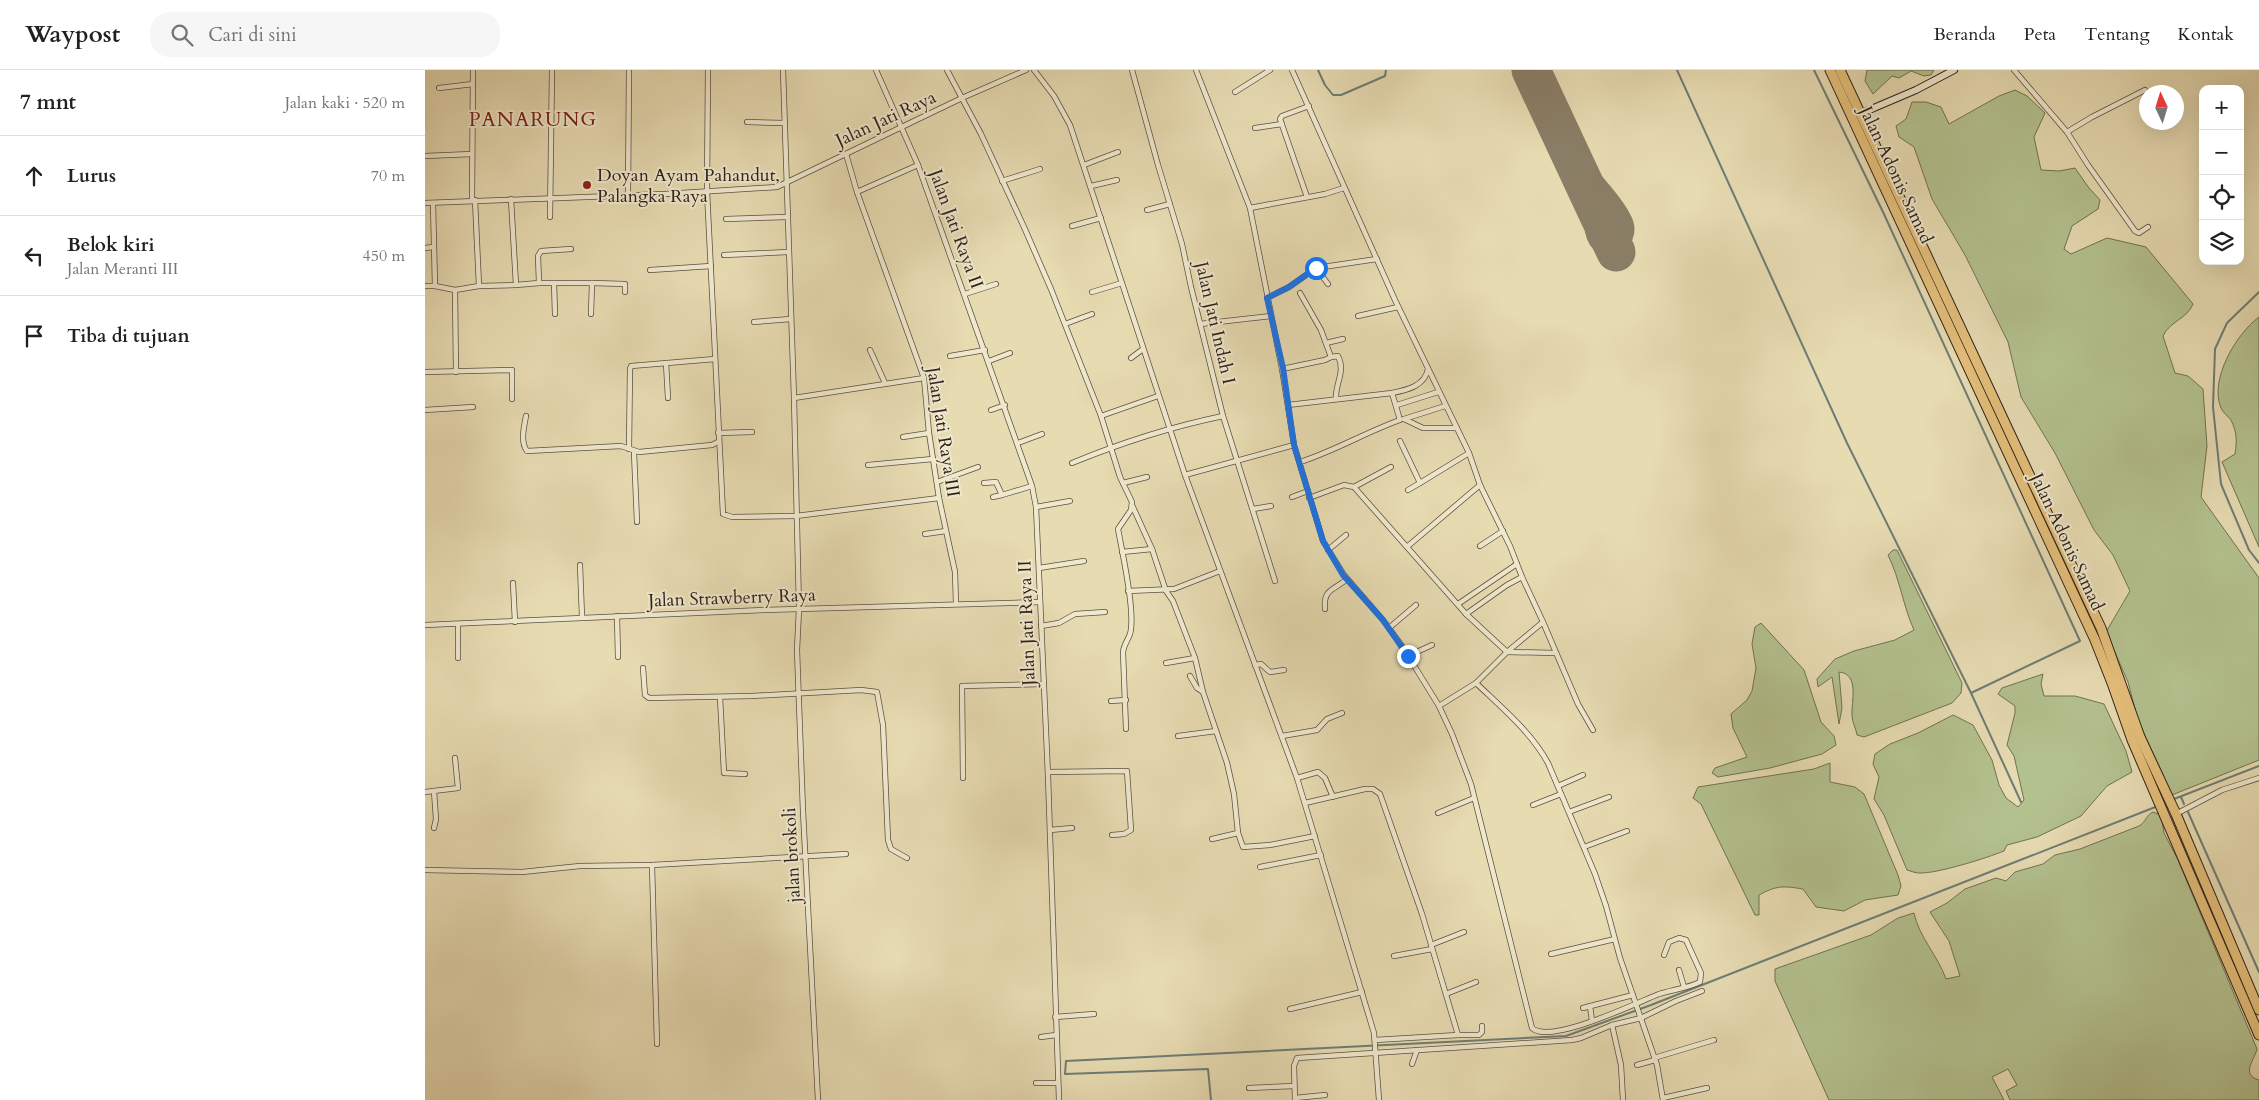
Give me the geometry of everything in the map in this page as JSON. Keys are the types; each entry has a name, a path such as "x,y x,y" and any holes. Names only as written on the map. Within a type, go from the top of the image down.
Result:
{"highway":[{"name":"Jalan Adonis Samad","path":"1830,70 2165,790 2259,1010"},
{"name":"Jalan Adonis Samad","path":"1840,70 1862,113 2101,628 2132,740 2259,1035"},
{"path":"1901,226 1911,222"}],"street":[{"path":"473,70 473,200 479,286"},
{"path":"550,217 552,70"},
{"path":"628,195 629,70"},
{"path":"708,70 707,191 718,434 724,516 796,516 939,498"},
{"name":"jalan brokoli","path":"783,70 783,123 794,398 799,609 797,650 818,1100"},
{"name":"Jalan Jati Raya II","path":"877,70 918,165 965,294 1018,443 1032,486 1036,507 1048,772 1059,1100"},
{"path":"947,70 981,134 1044,271 1101,416 1123,483 1152,549 1166,591 1173,602 1195,658 1203,692 1217,731 1234,794 1238,833 1244,847 1287,842 1315,836"},
{"name":"Jalan Jati Raya","path":"425,203 777,187 962,98 1026,70"},
{"path":"1034,70 1048,86 1067,117 1185,474 1297,778 1362,992 1376,1046 1379,1100"},
{"name":"Jalan Jati Indah I","path":"1132,70 1183,244 1223,416 1275,581"},
{"path":"1196,70 1250,208 1267,298 1283,368 1294,445 1323,541 1347,579 1389,628 1408,656 1439,706 1466,768 1532,1028 1539,1032 1562,1031 1638,1008 1684,987 1696,984 1701,978 1687,940 1679,938 1669,942 1664,955"},
{"path":"1235,92 1270,70"},
{"path":"1292,70 1398,307 1469,453 1480,485 1503,531 1578,704 1593,730"},
{"path":"1862,113 1916,90 1953,70"},
{"path":"2014,70 2067,132 2135,231 2139,233 2148,228"},
{"path":"439,88 473,84"},
{"path":"2067,132 2139,93"},
{"path":"1307,197 1282,124 1282,116 1309,106"},
{"path":"747,122 783,123"},
{"path":"1255,128 1282,124"},
{"path":"1084,165 1118,152"},
{"path":"425,156 472,154"},
{"name":"Jalan Jati Raya III","path":"846,154 857,192 924,378 929,433 939,498 955,572 956,604"},
{"path":"857,192 918,165"},
{"path":"1002,181 1040,169"},
{"path":"1091,186 1117,180"},
{"path":"1250,208 1344,188"},
{"path":"511,199 516,285"},
{"path":"433,203 435,286"},
{"path":"1147,210 1170,204"},
{"path":"727,219 787,217"},
{"path":"1072,226 1101,218"},
{"path":"425,248 433,247"},
{"path":"539,283 539,253 541,251 571,249"},
{"path":"724,255 789,252"},
{"path":"1267,298 1289,287 1316,268 1377,259"},
{"path":"650,270 711,266"},
{"path":"1316,268 1328,284"},
{"path":"425,286 455,290 479,286 539,283 617,282 625,284 625,292"},
{"path":"553,283 555,314"},
{"path":"591,314 592,283"},
{"path":"1092,292 1122,283"},
{"path":"965,294 995,284"},
{"path":"455,290 456,372"},
{"path":"1299,293 1326,343 1331,357"},
{"path":"1358,316 1398,307"},
{"path":"1065,324 1092,314"},
{"path":"1201,324 1271,316"},
{"path":"754,322 791,320"},
{"path":"1326,343 1343,339"},
{"path":"1131,358 1143,349"},
{"path":"870,350 885,383"},
{"path":"950,356 985,350"},
{"path":"989,361 1010,353"},
{"path":"1283,368 1338,356 1342,370 1336,392 1337,398"},
{"path":"637,522 632,450 630,369 635,365 715,359"},
{"path":"666,364 668,398"},
{"path":"1288,405 1407,390 1423,380 1428,369"},
{"path":"425,372 512,370 513,399"},
{"path":"794,398 924,378"},
{"path":"1397,405 1438,392"},
{"path":"1393,393 1402,419 1423,428 1457,428"},
{"path":"1101,416 1158,396"},
{"path":"991,410 1005,405"},
{"path":"1300,462 1318,457 1375,429 1445,406"},
{"path":"425,410 473,407"},
{"path":"525,416 524,440 527,451 621,446 632,450 712,445 719,442"},
{"path":"1073,463 1110,447 1169,427 1223,416"},
{"path":"718,434 752,432"},
{"path":"903,436 929,433"},
{"path":"1018,443 1042,434"},
{"path":"1400,441 1420,483"},
{"path":"1185,474 1294,445"},
{"path":"1408,490 1469,453"},
{"path":"868,465 933,459"},
{"path":"937,482 978,467"},
{"path":"1354,487 1391,467"},
{"path":"1123,483 1147,477"},
{"path":"984,483 995,482 1002,495"},
{"path":"1309,498 1344,485 1354,487 1466,614 1507,652 1556,653"},
{"path":"1408,546 1480,485"},
{"path":"993,497 1032,486"},
{"path":"1292,497 1308,491"},
{"path":"1036,507 1070,501"},
{"path":"1126,730 1123,652 1124,644 1131,632 1128,591 1118,529 1131,510 1132,505"},
{"path":"1253,509 1271,506"},
{"path":"925,534 946,531"},
{"path":"1480,546 1503,531"},
{"path":"1328,550 1346,535"},
{"path":"1122,552 1152,549"},
{"path":"1039,568 1084,561"},
{"path":"1459,604 1517,564"},
{"path":"580,565 582,617"},
{"path":"1128,591 1166,591 1221,571"},
{"path":"1466,614 1522,577"},
{"path":"1325,610 1324,597 1347,579"},
{"path":"513,583 515,622"},
{"name":"Jalan Strawberry Raya","path":"425,625 457,625 582,617 1040,602"},
{"path":"1389,628 1416,605"},
{"path":"1041,626 1059,623 1075,614 1105,612"},
{"path":"617,616 618,657"},
{"path":"1439,706 1476,683 1507,652 1543,622"},
{"path":"457,625 458,658"},
{"path":"1408,656 1432,645"},
{"path":"1165,663 1195,658"},
{"path":"1255,665 1261,664 1270,672 1284,670"},
{"path":"643,668 646,697 720,697 861,690 877,692 883,726 888,840 891,849 907,858"},
{"path":"1189,676 1197,688 1203,692"},
{"path":"1476,683 1540,748 1558,786 1606,906 1655,1059 1663,1099 1707,1088"},
{"path":"963,778 962,686 1043,684"},
{"path":"720,697 725,773 745,774"},
{"path":"1111,701 1126,700"},
{"path":"1282,736 1317,730 1324,721 1342,713"},
{"path":"1178,736 1217,731"},
{"path":"425,792 458,788 455,758"},
{"path":"1048,772 1128,772 1131,830 1124,834 1112,835"},
{"path":"1297,778 1312,772 1320,773 1325,778 1333,796"},
{"path":"1558,786 1583,775"},
{"path":"2175,812 2222,790 2259,778"},
{"path":"1305,803 1373,789 1380,794 1432,947 1458,1035"},
{"path":"434,791 436,819 434,828"},
{"path":"1533,806 1561,794"},
{"path":"1569,812 1609,797"},
{"path":"1438,813 1475,798"},
{"path":"1050,830 1072,828"},
{"path":"1584,847 1627,831"},
{"path":"1212,839 1238,833"},
{"path":"425,870 522,872 580,866 652,865 846,854"},
{"path":"1260,867 1321,856"},
{"path":"652,865 657,1044"},
{"path":"1394,956 1432,947 1464,932"},
{"path":"1551,954 1615,939"},
{"path":"1679,970 1684,987"},
{"path":"1446,994 1477,982"},
{"path":"1376,1046 1417,1050 1571,1040 1581,1038 1612,1025 1641,1018 1702,991"},
{"path":"1290,1009 1362,992"},
{"path":"1583,1008 1633,994"},
{"path":"1589,1006 1592,1021"},
{"path":"1055,1017 1094,1014"},
{"path":"1612,1025 1621,1065 1623,1100"},
{"path":"1325,1095 1295,1099 1294,1063 1297,1058 1458,1035 1479,1035 1482,1032 1482,1026"},
{"path":"1041,1037 1056,1035"},
{"path":"1637,1065 1714,1040"},
{"path":"1412,1064 1417,1050"},
{"path":"1036,1083 1058,1082"},
{"path":"1249,1088 1294,1086"}],"green space":[{"path":"1867,70 1934,70 1931,75 1924,76 1911,71 1899,78 1892,76 1873,94 1865,81"},
{"path":"2015,90 2027,96 2045,113 2034,137 2041,170 2059,171 2075,168 2100,200 2098,209 2072,226 2064,249 2071,254 2107,238 2146,247 2193,304 2187,313 2170,327 2163,336 2175,373 2188,376 2203,389 2207,446 2201,497 2259,578 2259,760 2172,795 2138,720 2128,682 2106,632 2130,591 2113,555 2094,530 2055,453 2021,397 2008,342 1965,255 1932,199 1914,147 1899,137 1896,126 1906,119 1912,102 1926,102 1941,107 1949,124 1999,96"},
{"path":"2259,317 2259,547 2222,462 2235,454 2236,437 2233,424 2222,410 2218,397 2222,371 2227,358 2242,334"},
{"path":"1893,550 1897,550 1962,683 1961,693 1952,703 1864,737 1857,735 1853,721 1853,690 1850,678 1846,674 1839,672 1842,708 1839,724 1832,677 1818,687 1817,679 1835,659 1854,651 1895,640 1914,630 1896,573 1888,555"},
{"path":"1761,623 1804,670 1821,722 1834,736 1836,745 1822,754 1770,768 1718,777 1712,773 1715,768 1747,757 1733,728 1731,714 1747,700 1752,691 1756,668 1752,644 1755,627"},
{"path":"2043,674 2041,684 2044,696 2075,696 2104,704 2126,751 2132,772 2107,786 2081,816 2037,837 2007,845 2004,851 1949,868 1927,873 1907,870 1884,815 1874,799 1879,777 1873,764 1875,754 1890,744 1918,733 1953,715 1973,725 1992,760 1999,785 2006,798 2018,807 2024,800 2014,756 2007,745 2015,706 1998,694 2002,688"},
{"path":"1830,763 1830,782 1855,787 1864,794 1898,875 1901,886 1898,895 1865,900 1844,911 1816,907 1803,889 1781,887 1771,889 1759,895 1759,915 1755,915 1701,804 1693,798 1698,787 1814,769"},
{"path":"2153,812 2161,815 2164,833 2178,860 2257,1049 2249,1071 2253,1078 2259,1080 2259,1100 2010,1100 2006,1091 2017,1085 2008,1069 1992,1077 2004,1100 1829,1100 1775,981 1775,969 1871,935 1898,918 1914,913 1916,922 1946,979 1960,976 1949,941 1930,912 1947,903 1965,889 1996,878 2006,881 2015,872 2043,864 2055,855 2080,849 2139,826"}],"waterway":[{"path":"1318,70 1325,85 1333,95 1341,95 1385,76 1386,70"},
{"path":"1677,70 1847,443 1971,693 2080,641 1883,212 1814,70"},
{"path":"2259,292 2227,323 2215,349 2213,407 2221,484 2249,550 2259,563"},
{"path":"1971,693 2021,802"},
{"path":"2174,799 2259,766"},
{"path":"2181,797 2184,804"},
{"path":"1211,1100 1208,1069 1065,1074 1066,1061 1566,1036 1651,1005 2158,806"},
{"path":"2188,812 2259,972"}],"taxiway":[{"path":"1569,151 1623,217 1626,225 1626,234 1618,246 1605,248 1596,240 1593,231 1600,218"}],"runway":[{"path":"1531,70 1616,252"}],"place":[{"name":"Doyan Ayam Pahandut, Palangka Raya","path":"587,185"}],"district":[{"name":"PANARUNG","path":"533,119"}],"route":[{"path":"1316,268 1281,292 1267,298 1283,368 1294,445 1323,541 1343,575 1383,620 1408,656"}]}
